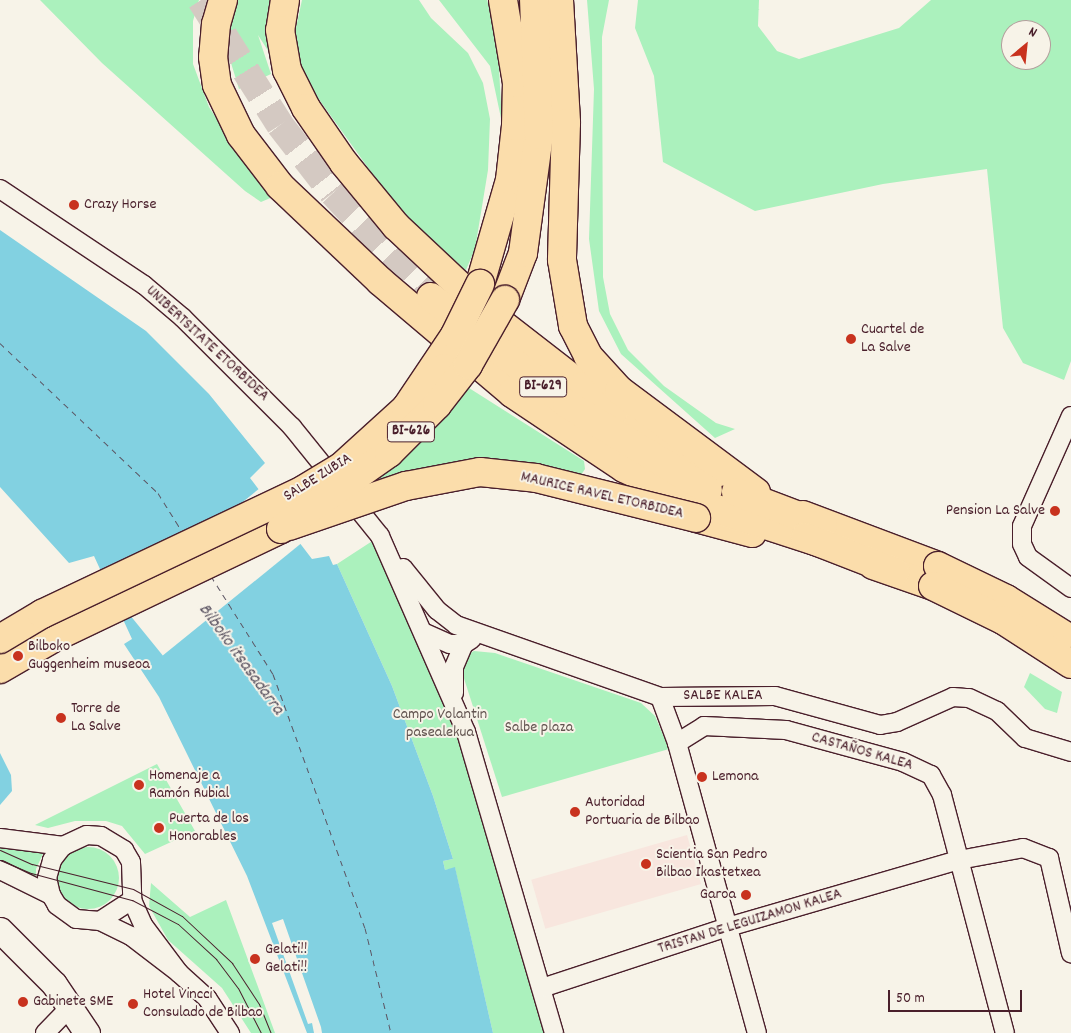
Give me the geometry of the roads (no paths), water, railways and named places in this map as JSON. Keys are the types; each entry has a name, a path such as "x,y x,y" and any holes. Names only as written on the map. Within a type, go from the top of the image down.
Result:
{"main road":[{"path":"223,0 214,48 216,85 240,134 280,186 394,293 512,393 624,468 756,492 822,534"},
{"path":"285,0 280,30 288,70 306,108 344,163 396,226 493,317 714,485 822,534 978,584 1071,640"},
{"path":"492,291 510,180 516,126 517,83 503,0"},
{"name":"BI-626","path":"281,529 389,453 437,405 468,365 492,291 522,253 539,135 534,0"},
{"path":"559,0 566,123 562,260 573,326 588,356 619,390 714,485"},
{"name":"SALBE ZUBIA","path":"0,639 42,614 303,490 341,467 433,383 460,348 492,291"},
{"name":"BI-629","path":"431,297 567,404 664,464 714,485"},
{"name":"MAURICE RAVEL ETORBIDEA","path":"281,529 430,479 480,472 510,474 573,486 895,572 962,598 1030,635 1071,664"},
{"path":"0,669 57,636 281,529"},
{"name":"MAURICE RAVEL ETORBIDEA","path":"822,534 895,572"},
{"path":"0,930 42,970 71,1006 87,1033"}],"street":[{"name":"UNIBERTSITATE ETORBIDEA","path":"0,189 144,284 183,318 292,426 380,536 392,557"},
{"path":"1071,416 1022,526 1022,544 1028,557 1071,588"},
{"path":"392,557 454,703 542,988 554,1033"},
{"name":"SALBE KALEA","path":"392,557 436,610 471,639 660,697 775,696 880,725 898,722 953,697 969,698 997,712 1025,738 1071,752"},
{"path":"425,633 437,641 471,639"},
{"path":"454,703 454,667 471,639"},
{"path":"660,697 678,742 757,1033"},
{"name":"CASTAÑOS KALEA","path":"678,742 704,726 786,730 921,769 931,775 940,789 1005,1033"},
{"path":"0,838 62,846 87,835 113,842 131,862 132,900 143,925 179,973"},
{"path":"50,894 49,868 62,846"},
{"name":"TRISTAN DE LEGUIZAMON KALEA","path":"542,988 728,927 959,860 1023,848 1043,853 1049,858 1071,953"},
{"path":"0,870 50,894 61,909 76,919 100,921 131,936 179,973 206,998 230,1033"},
{"path":"100,921 132,900"},
{"path":"44,1033 71,1006"}],"water":[{"name":"Bilboko itsasadarra","path":"0,230 146,331 209,394 265,463 250,478 312,559 329,556 333,565 337,564 392,686 433,796 453,859 443,861 445,870 455,867 493,1033 307,1033 247,876 159,697 124,644 132,639 94,556 69,563 0,487"},
{"path":"0,753 11,775 12,791 0,805"}],"tunnel":[{"path":"201,0 280,125 333,193 431,297"}],"tram line":[{"path":"0,850 32,864 133,889 182,916 232,963 259,1004 271,1033"},
{"path":"0,860 31,873 132,900 178,924 216,959 238,988 261,1033"}],"place":[{"name":"Crazy Horse","path":"74,205"},
{"name":"Cuartel de La Salve","path":"851,339"},
{"name":"Pension La Salve","path":"1055,511"},
{"name":"Bilboko Guggenheim museoa","path":"18,656"},
{"name":"Torre de La Salve","path":"61,718"},
{"name":"Lemona","path":"702,777"},
{"name":"Homenaje a Ramón Rubial","path":"139,785"},
{"name":"Autoridad Portuaria de Bilbao","path":"575,812"},
{"name":"Puerta de los Honorables","path":"159,828"},
{"name":"Scientia San Pedro Bilbao Ikastetxea","path":"646,864"},
{"name":"Garoa","path":"746,895"},
{"name":"Gelati!! Gelati!!","path":"255,959"},
{"name":"Gabinete SME","path":"23,1002"},
{"name":"Hotel Vincci Consulado de Bilbao","path":"133,1004"}],"park label":[{"name":"Campo Volantin pasealekua","path":"440,724"},
{"name":"Salbe plaza","path":"539,728"}]}
